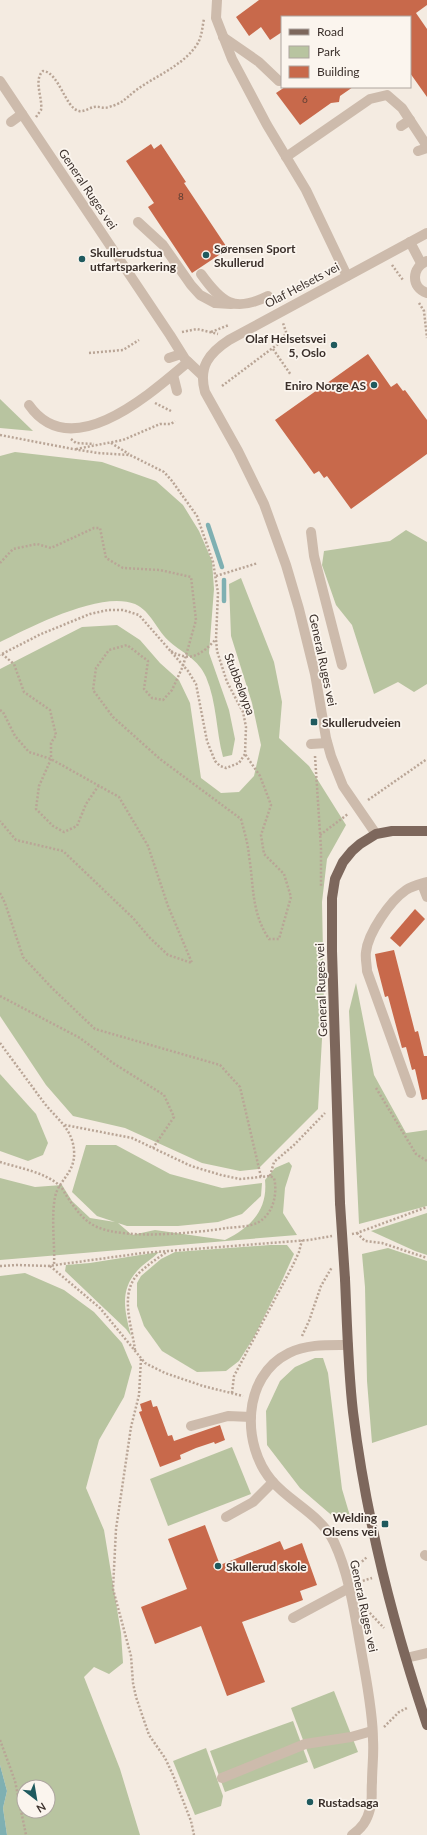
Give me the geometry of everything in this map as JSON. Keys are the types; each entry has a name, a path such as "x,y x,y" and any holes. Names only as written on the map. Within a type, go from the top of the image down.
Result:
{"main road":[{"path":"376,834 392,830 427,831"},
{"name":"General Ruges vei","path":"376,834 352,851 339,870 333,889 332,951 340,1203 344,1279 354,1413 365,1486 383,1573 406,1658 427,1725"}],"street":[{"path":"217,0 216,18 232,59 267,125 306,190 347,276"},
{"path":"223,37 259,62 279,81"},
{"name":"General Ruges vei","path":"0,81 170,335 181,354 202,375 205,392 256,486 286,565 307,637 327,744 343,786 376,834"},
{"path":"286,157 370,99 387,95 402,108 410,120 424,148"},
{"path":"11,122 24,118"},
{"path":"401,126 410,120"},
{"path":"138,222 163,245 191,285 200,295 215,303 247,304 267,294 278,313"},
{"name":"Olaf Helsets vei","path":"202,375 209,358 216,350 229,340 427,233"},
{"path":"410,242 424,262 416,271 415,280 419,288 427,293"},
{"path":"201,274 217,293 231,304"},
{"path":"169,358 181,354"},
{"path":"29,405 41,419 57,428 89,427 117,414 148,396 188,362"},
{"path":"174,375 177,392"},
{"path":"311,532 314,556 342,665"},
{"path":"313,748 327,744"},
{"path":"411,1093 367,971 366,954 368,943 381,918 397,898 407,889 425,883 427,897"},
{"name":"General Ruges vei","path":"348,1344 318,1345 295,1351 276,1361 266,1371 258,1383 253,1399 251,1417 255,1450 261,1464 273,1482 324,1527 333,1541 340,1557 349,1588 365,1676 373,1735 371,1808 362,1828 352,1835"},
{"path":"192,1426 228,1416 251,1417"},
{"path":"226,1517 253,1502 273,1482"},
{"path":"293,1618 349,1588"},
{"path":"406,1658 427,1653"},
{"path":"222,1778 305,1744 373,1735"}],"path":[{"path":"24,118 39,114 42,110 39,82 40,76 44,71 51,74 78,111 95,107 109,107 127,99 135,91 173,67 193,49 200,40 205,12"},
{"path":"222,386 284,339 286,332 282,322"},
{"path":"170,335 197,329 218,334 229,340"},
{"path":"89,353 123,350 139,340"},
{"path":"272,349 291,375"},
{"path":"148,396 160,406 171,411"},
{"path":"73,449 123,440 160,424 171,424 175,421"},
{"path":"68,428 69,437 76,443 102,444"},
{"name":"Stubbeløypa","path":"0,435 98,453 130,455 164,472 184,497 197,516 213,562 218,593 216,639 226,682 244,712 246,727 245,754"},
{"path":"111,443 130,455"},
{"path":"0,563 13,549 37,544 51,548 94,528 100,528 106,558 123,568 160,570 191,577 196,620 183,666 172,690 163,700 152,698 144,688 148,661 128,645 109,650 96,668 93,690 113,717 160,759 241,819 249,855 252,898 261,928 269,939 279,939 290,897 284,874 264,854 262,835 271,805 260,776 245,754 239,763 226,768 220,766 214,761 207,741 196,684 183,666 168,650 152,628 139,615 123,610 108,610 90,614 41,634 1,654 14,664 24,692 50,710 54,720 56,735 51,743 51,759 39,786 36,809 53,826 64,832 77,826 86,804 99,785"},
{"path":"216,576 258,563"},
{"path":"168,650 186,657 203,653 216,639"},
{"path":"0,710 3,712 15,736 29,752 51,759 119,797 148,846 168,906 192,963 168,955 149,938 133,918 64,850 16,840 0,821"},
{"path":"313,748 320,835 321,887"},
{"path":"368,800 427,759"},
{"path":"320,835 350,812"},
{"path":"0,892 23,957 52,988 95,1029 220,1065 240,1087 260,1177"},
{"path":"0,996 80,1038 113,1063 164,1095 174,1117 153,1148"},
{"path":"0,1043 43,1102 65,1125 71,1135 74,1150 73,1162 68,1176 60,1185 56,1197 54,1265"},
{"path":"376,1088 416,1154 427,1161"},
{"path":"270,1176 274,1162 294,1145 325,1113"},
{"path":"0,1162 39,1174 60,1185 78,1214 98,1227 115,1231 143,1234 188,1233 205,1232 257,1223 266,1215 274,1203 276,1187 274,1178 270,1176 240,1179 221,1175 191,1166 132,1138 65,1125"},
{"path":"349,1234 357,1233 427,1207"},
{"path":"357,1233 365,1241 382,1243 427,1258"},
{"path":"0,1266 50,1266 168,1250 302,1240 335,1235"},
{"path":"232,1393 234,1376 293,1265 299,1252 302,1240"},
{"path":"135,1351 127,1302 128,1291 138,1275 168,1250"},
{"path":"295,1351 309,1321 321,1286 333,1265"},
{"path":"50,1266 100,1308 141,1359 154,1368 202,1386 253,1399"},
{"path":"141,1359 139,1395 130,1435 116,1530 113,1589 131,1656 133,1683 136,1697 149,1735 165,1758 173,1775 194,1835"},
{"path":"352,1601 359,1602 384,1628"},
{"path":"373,1735 400,1712 407,1708"},
{"path":"0,1740 15,1781 28,1835"}],"green space":[{"path":"0,399 33,431 0,428"},
{"path":"15,452 102,462 156,481 183,505 199,531 212,561 214,589 209,653 229,710 235,739 232,755 223,757 210,687 203,671 195,661 170,642 150,616 141,607 135,604 121,601 104,602 86,606 66,612 0,642 0,456"},
{"path":"406,530 427,542 427,684 414,692 398,682 374,694 352,625 336,605 322,565 324,551 390,541"},
{"path":"241,578 274,662 282,702 279,738 309,766 346,825 327,859 322,902 324,1004 318,1109 258,1169 240,1171 202,1163 125,1128 73,1116 46,1085 0,1016 0,669 82,627 117,625 140,640 160,663 179,680 190,703 201,778 221,793 239,792 254,776 261,745 252,703 231,636 229,584"},
{"path":"356,983 374,1075 406,1133 427,1130 427,1206 359,1224 349,1011"},
{"path":"0,1074 36,1114 48,1143 43,1155 28,1161 0,1151"},
{"path":"86,1145 116,1145 170,1174 222,1188 262,1183 261,1196 242,1214 218,1222 178,1226 127,1226 118,1223 132,1235 155,1230 225,1240 243,1229 256,1216 261,1209 264,1200 265,1180 275,1168 289,1162 292,1166 285,1188 283,1213 297,1235 0,1260 0,1178 35,1187 62,1185 72,1201 90,1218 115,1222 97,1216 72,1192"},
{"path":"427,1213 427,1255 371,1231"},
{"path":"287,1245 294,1254 254,1337 239,1361 226,1371 197,1372 162,1351 144,1326 137,1306 137,1283 141,1276 161,1259 175,1252"},
{"path":"388,1248 427,1261 427,1425 372,1443 367,1381 365,1287 362,1254"},
{"path":"159,1252 137,1271 128,1286 125,1302 131,1336 126,1329 65,1271 66,1265 90,1263"},
{"path":"25,1273 64,1290 94,1312 122,1343 132,1367 124,1397 99,1440 86,1488 104,1530 121,1633 123,1663 109,1674 94,1667 84,1677 120,1769 140,1835 7,1835 3,1808 7,1791 0,1765 0,1276"},
{"path":"315,1358 323,1358 328,1373 342,1489 350,1516 336,1519 300,1488 267,1445 266,1411 280,1381 295,1367"},
{"path":"232,1447 251,1494 168,1526 150,1479"},
{"path":"334,1691 358,1752 314,1769 291,1708"},
{"path":"293,1721 308,1762 225,1792 210,1751"},
{"path":"206,1748 223,1796 221,1806 195,1815 173,1761"}],"water":[{"path":"0,1765 7,1791 3,1808 7,1835 0,1835"}],"building":[{"path":"259,0 427,0 427,5 416,13 427,29 427,97 411,74 411,16 281,16 281,33 270,40 261,27 249,36 236,17"},
{"path":"284,88 352,88 340,96 339,102 331,103 300,125 276,93"},
{"path":"151,144 154,149 161,144 186,182 184,183 228,249 192,273 148,207 154,203 126,161"},
{"path":"368,354 391,387 397,383 403,391 405,390 427,420 427,454 351,509 327,476 324,478 319,471 314,474 275,420"},
{"path":"415,909 425,919 400,947 390,938"},
{"path":"394,950 415,1032 418,1031 424,1056 427,1056 427,1099 422,1100 415,1069 412,1070 406,1047 402,1048 388,996 385,997 377,966 375,954"},
{"path":"151,1400 153,1407 157,1406 168,1436 172,1435 174,1441 220,1425 225,1440 196,1448 180,1455 181,1459 160,1467 139,1412 142,1411 140,1404"},
{"path":"205,1525 220,1565 280,1541 284,1550 302,1543 317,1585 300,1591 303,1600 242,1622 265,1682 227,1696 201,1626 155,1644 141,1607 187,1589 168,1539"}],"waterway":[{"path":"208,525 222,567"},
{"path":"224,580 224,601"}],"place":[{"name":"Sørensen Sport Skullerud","path":"206,255"},
{"name":"Skullerudstua utfartsparkering","path":"82,259"},
{"name":"Olaf Helsetsvei 5, Oslo","path":"334,345"},
{"name":"Eniro Norge AS","path":"374,385"},
{"name":"Skullerudveien","path":"314,722"},
{"name":"Welding Olsens vei","path":"385,1524"},
{"name":"Skullerud skole","path":"218,1566"},
{"name":"Rustadsaga","path":"310,1802"}]}
